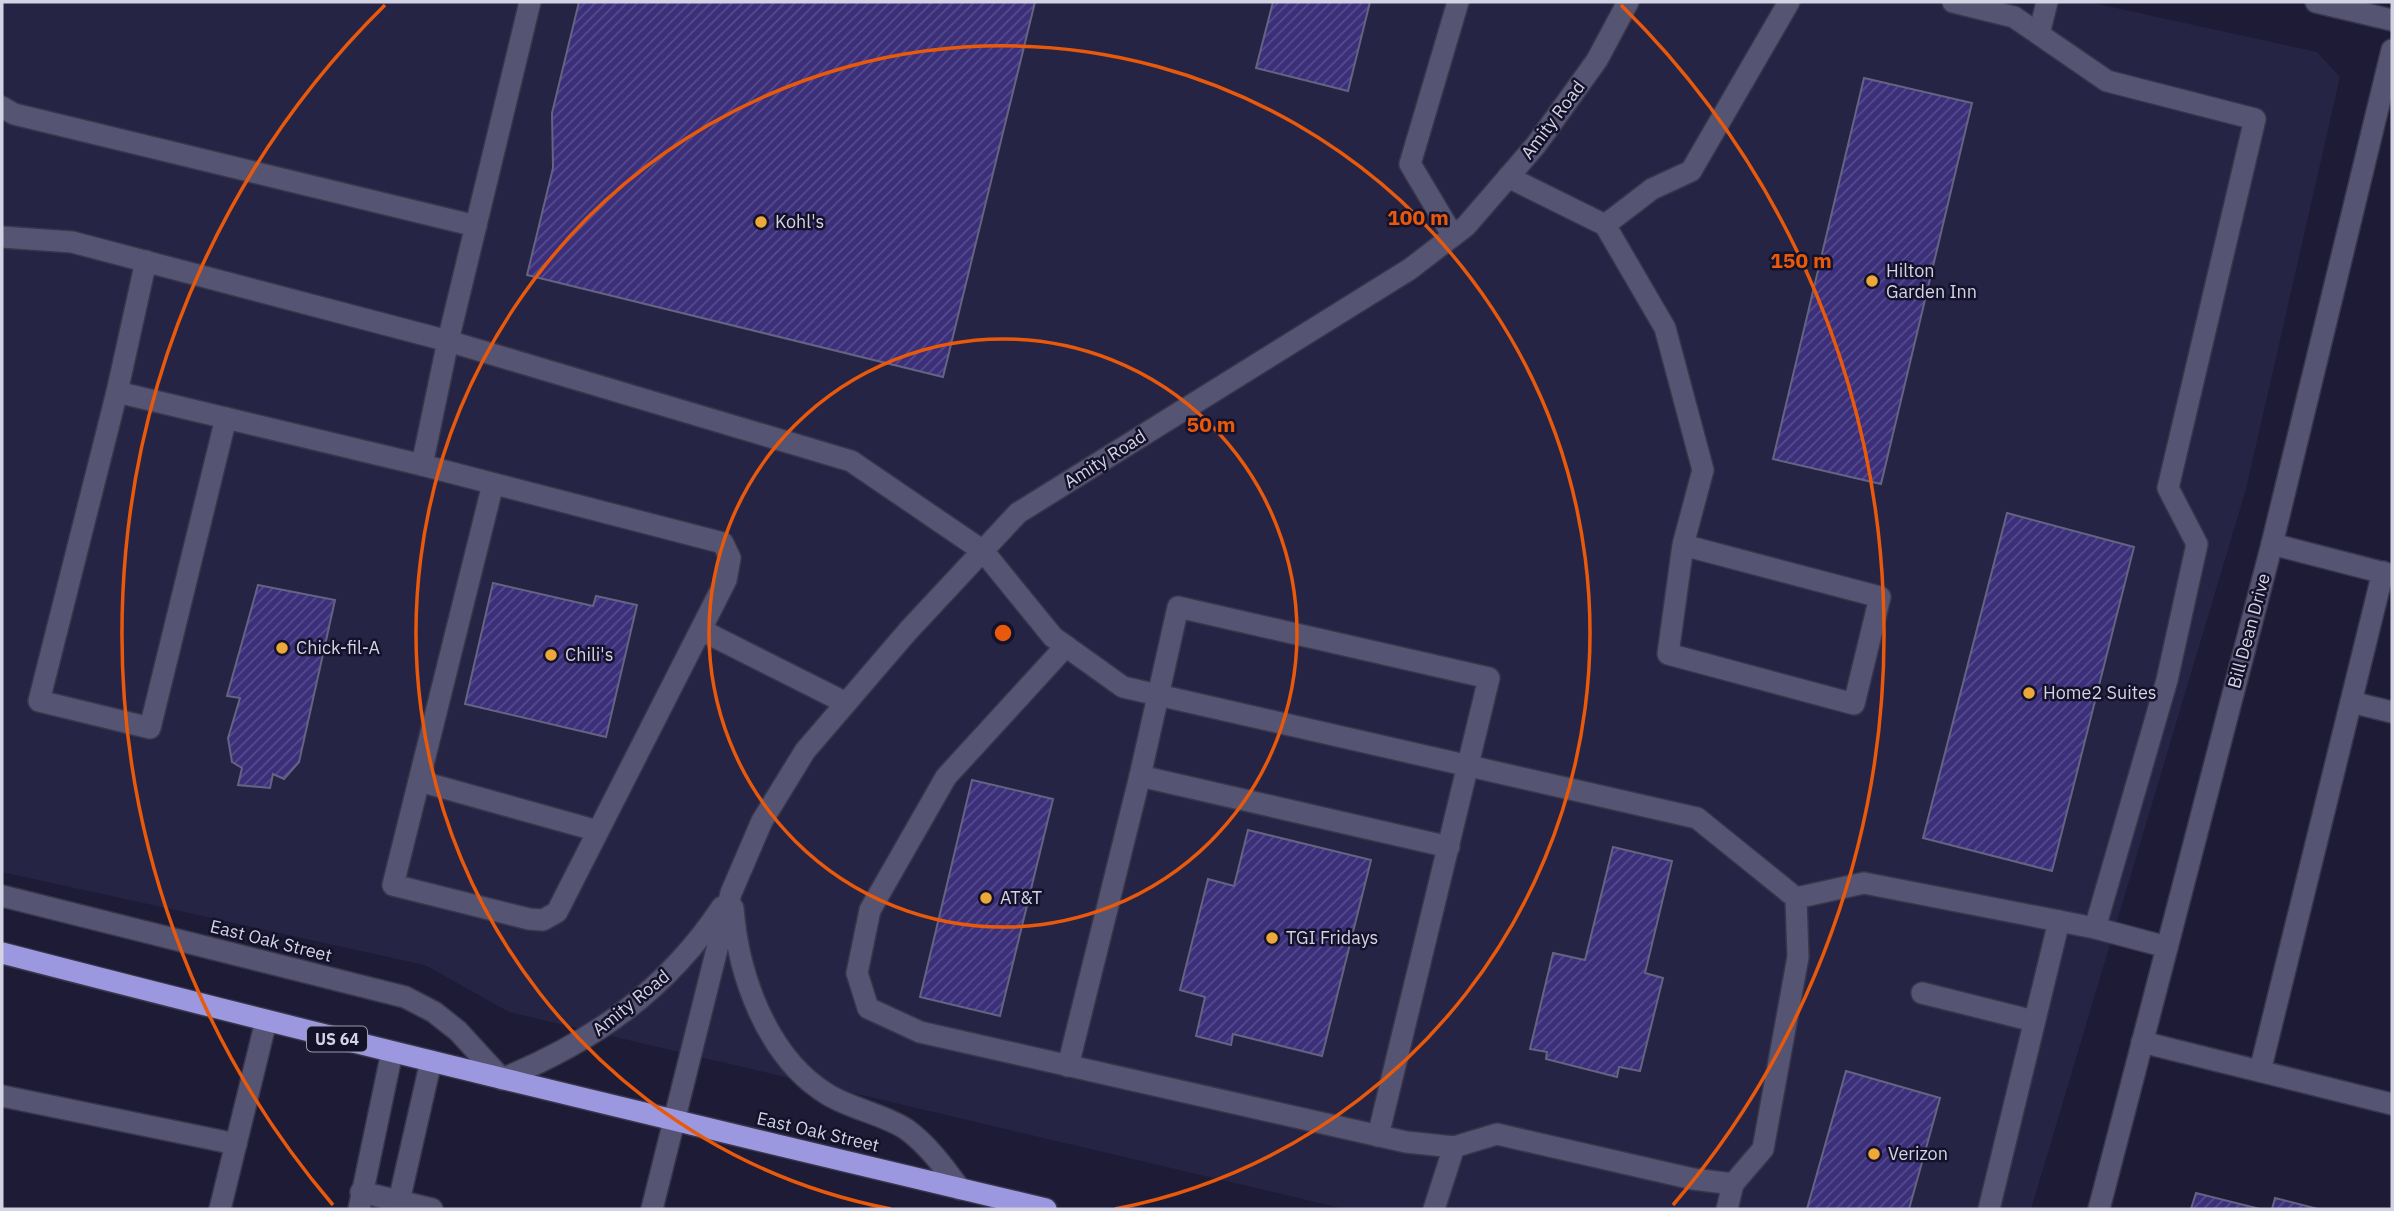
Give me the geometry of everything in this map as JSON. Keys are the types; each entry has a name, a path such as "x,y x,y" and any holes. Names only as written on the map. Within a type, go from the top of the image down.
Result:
{"highway":[{"name":"East Oak Street","path":"2,953 265,1021 1046,1209"}],"street":[{"path":"422,465 448,341 530,2"},
{"path":"1453,236 1410,164 1458,2"},
{"name":"Amity Road","path":"652,1209 732,893 762,821 805,751 908,631 1018,513 1410,269 1466,226 1536,145 1597,60 1628,2"},
{"path":"1605,225 1652,189 1691,171 1788,2"},
{"path":"1954,2 2014,17 2107,81 2255,119 2168,488 2197,544 2167,680 2095,928"},
{"path":"2039,34 2047,2"},
{"path":"2316,2 2392,20"},
{"name":"Bill Dean Drive","path":"2099,1209 2272,544 2392,50"},
{"path":"2,107 14,114 475,226"},
{"path":"1508,177 1605,225 1665,328 1703,470 1683,545 1668,654 1854,704 1880,597 1683,545"},
{"path":"2,237 72,242 448,341 850,461 983,551 1053,638 1124,687 1697,818 1796,898 1798,957 1762,1149 1733,1184 1727,1209"},
{"path":"145,261 117,392 39,701 150,728 226,418"},
{"path":"117,392 422,465 723,543 730,558 726,580 556,912 543,919 529,919 393,885 493,484"},
{"path":"2260,1071 2351,702 2388,574 2272,544"},
{"path":"1068,1066 1140,776 1178,607 1476,674 1489,678 1378,1136"},
{"path":"701,630 846,704"},
{"path":"1066,646 946,777 870,911 857,973 868,1008 920,1032 1406,1142 1454,1147 1497,1134 1693,1179 1733,1184"},
{"path":"2351,702 2392,712"},
{"path":"1140,776 1449,847"},
{"path":"419,781 598,831"},
{"path":"1796,898 1864,883 2095,928 2167,947"},
{"name":"Amity Road","path":"502,1079 556,1056 588,1037 639,1000 684,958 706,932 732,893"},
{"name":"East Oak Street","path":"732,893 739,951 757,1004 768,1027 795,1067 828,1095 905,1128 936,1156 960,1189"},
{"name":"East Oak Street","path":"2,896 405,998 434,1012 458,1031 502,1079"},
{"path":"1989,1209 2059,921"},
{"path":"1922,993 2034,1021"},
{"path":"220,1209 265,1021"},
{"path":"2142,1042 2392,1104"},
{"path":"392,1052 360,1201 399,1201 432,1209"},
{"path":"399,1201 431,1061"},
{"path":"2,1096 236,1144"},
{"path":"1434,1209 1454,1147"}],"shaded area":[{"path":"2,2 2089,2 2317,52 2340,77 2246,489 2031,1209 1345,1209 509,1012 425,965 2,872"}],"building":[{"name":"Kohl's","path":"579,2 1035,2 943,377 527,275 553,168 552,113"},
{"path":"1273,2 1370,2 1348,91 1256,68"},
{"name":"Hilton Garden Inn","path":"1864,78 1972,103 1881,484 1773,459"},
{"name":"Home2 Suites","path":"2007,513 2134,547 2052,871 1923,838"},
{"name":"Chili's","path":"493,583 593,606 596,596 637,605 606,737 465,704"},
{"name":"Chick-fil-A","path":"258,585 335,600 299,762 284,779 273,774 270,788 238,785 242,768 232,762 228,738 240,698 227,696"},
{"name":"AT&T","path":"972,780 1053,799 1000,1016 920,997"},
{"name":"TGI Fridays","path":"1248,830 1371,860 1322,1056 1233,1034 1231,1045 1196,1036 1205,997 1180,990 1208,879 1234,886"},
{"path":"1613,847 1672,861 1645,973 1663,978 1640,1071 1619,1067 1617,1077 1546,1059 1547,1052 1530,1049 1553,953 1585,960"},
{"name":"Verizon","path":"1846,1071 1940,1098 1909,1209 1807,1209"},
{"path":"2196,1193 2260,1209 2191,1209"},
{"path":"2275,1198 2318,1209 2272,1209"}],"place":[{"name":"Kohl's","path":"761,222"},
{"name":"Hilton Garden Inn","path":"1872,281"},
{"name":"Chick-fil-A","path":"282,648"},
{"name":"Chili's","path":"551,655"},
{"name":"Home2 Suites","path":"2029,693"},
{"name":"AT&T","path":"986,898"},
{"name":"TGI Fridays","path":"1272,938"},
{"name":"Verizon","path":"1874,1154"}]}
